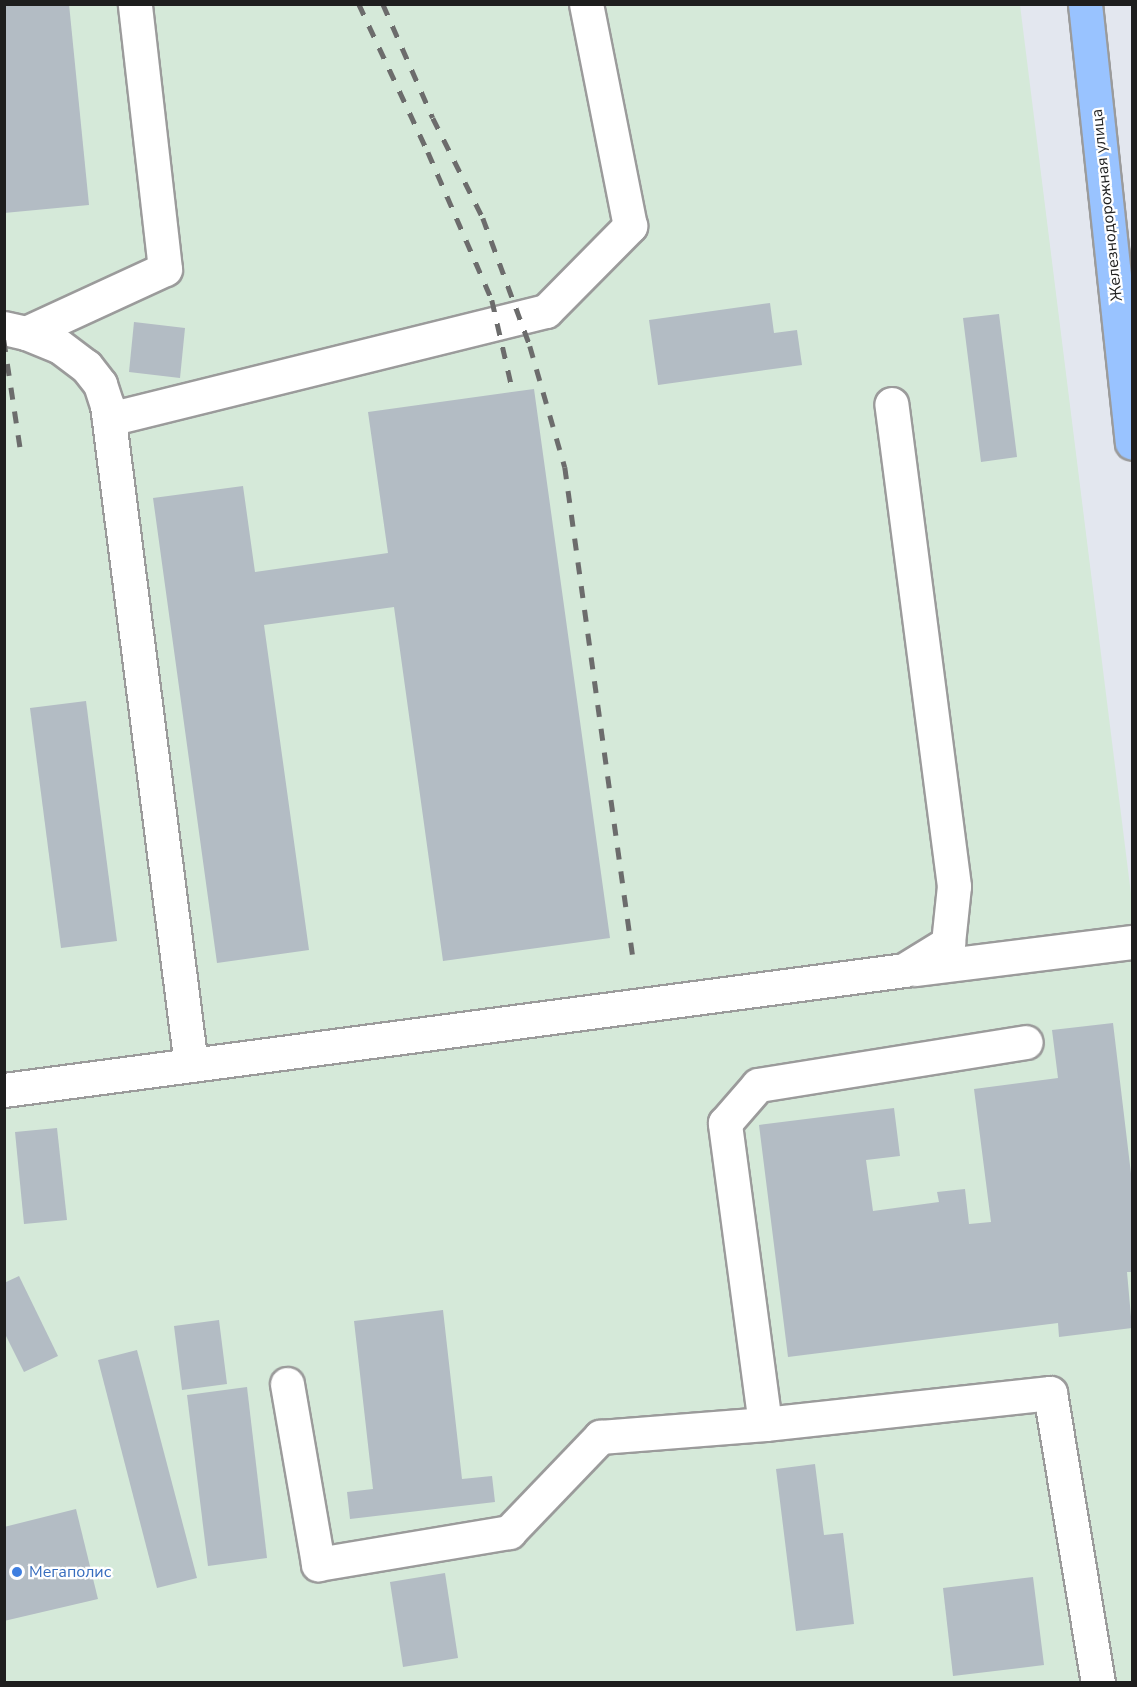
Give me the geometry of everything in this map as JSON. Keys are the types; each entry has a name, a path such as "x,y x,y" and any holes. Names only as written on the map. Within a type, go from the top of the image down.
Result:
{"main road":[{"name":"Железнодорожная улица","path":"1085,4 1132,442"}],"lane":[{"path":"15,330 165,269 135,4"},
{"path":"109,419 546,311 630,226 586,4"},
{"path":"15,330 59,346 86,366 100,384 109,419 191,1065"},
{"path":"891,404 954,886 948,943 904,970"},
{"path":"4,1090 904,970 1132,942"},
{"path":"765,1425 726,1123 758,1085 1026,1042"},
{"path":"287,1384 318,1564 509,1532 600,1437 765,1425 1050,1393 1098,1683"}],"shaded area":[{"path":"5,5 1020,5 1132,902 1132,1682 5,1682"}],"building":[{"path":"4,4 69,4 89,205 4,213"},
{"path":"770,303 774,333 797,330 802,365 658,385 649,320"},
{"path":"999,314 1017,457 981,462 963,318"},
{"path":"134,322 185,328 180,378 129,372"},
{"path":"534,389 610,938 443,961 394,607 264,625 309,950 217,963 153,498 243,486 255,572 388,553 368,412"},
{"path":"86,701 117,941 61,948 30,708"},
{"path":"1113,1023 1132,1182 1132,1272 1127,1272 1132,1328 1059,1337 1058,1323 788,1357 759,1125 894,1108 900,1156 866,1160 873,1211 939,1202 937,1192 965,1189 969,1224 991,1222 974,1089 1058,1078 1052,1030"},
{"path":"57,1128 67,1220 24,1224 15,1132"},
{"path":"19,1276 58,1356 24,1372 4,1332 4,1283"},
{"path":"443,1310 462,1479 492,1476 495,1502 350,1519 347,1492 373,1489 354,1321"},
{"path":"219,1320 227,1384 182,1390 174,1326"},
{"path":"137,1350 197,1578 157,1588 98,1360"},
{"path":"247,1387 267,1558 208,1566 187,1395"},
{"path":"815,1464 824,1535 843,1533 854,1624 796,1631 776,1469"},
{"path":"76,1509 98,1599 4,1621 4,1527"},
{"path":"445,1573 458,1658 403,1667 390,1582"},
{"path":"1033,1577 1044,1665 953,1676 943,1588"}],"railway":[{"path":"359,4 428,152 492,300 513,392"},
{"path":"383,4 433,118 483,218 530,346 565,467 633,958"},
{"path":"4,340 21,453"}],"place":[{"name":"Мегаполис","path":"17,1572"}]}
